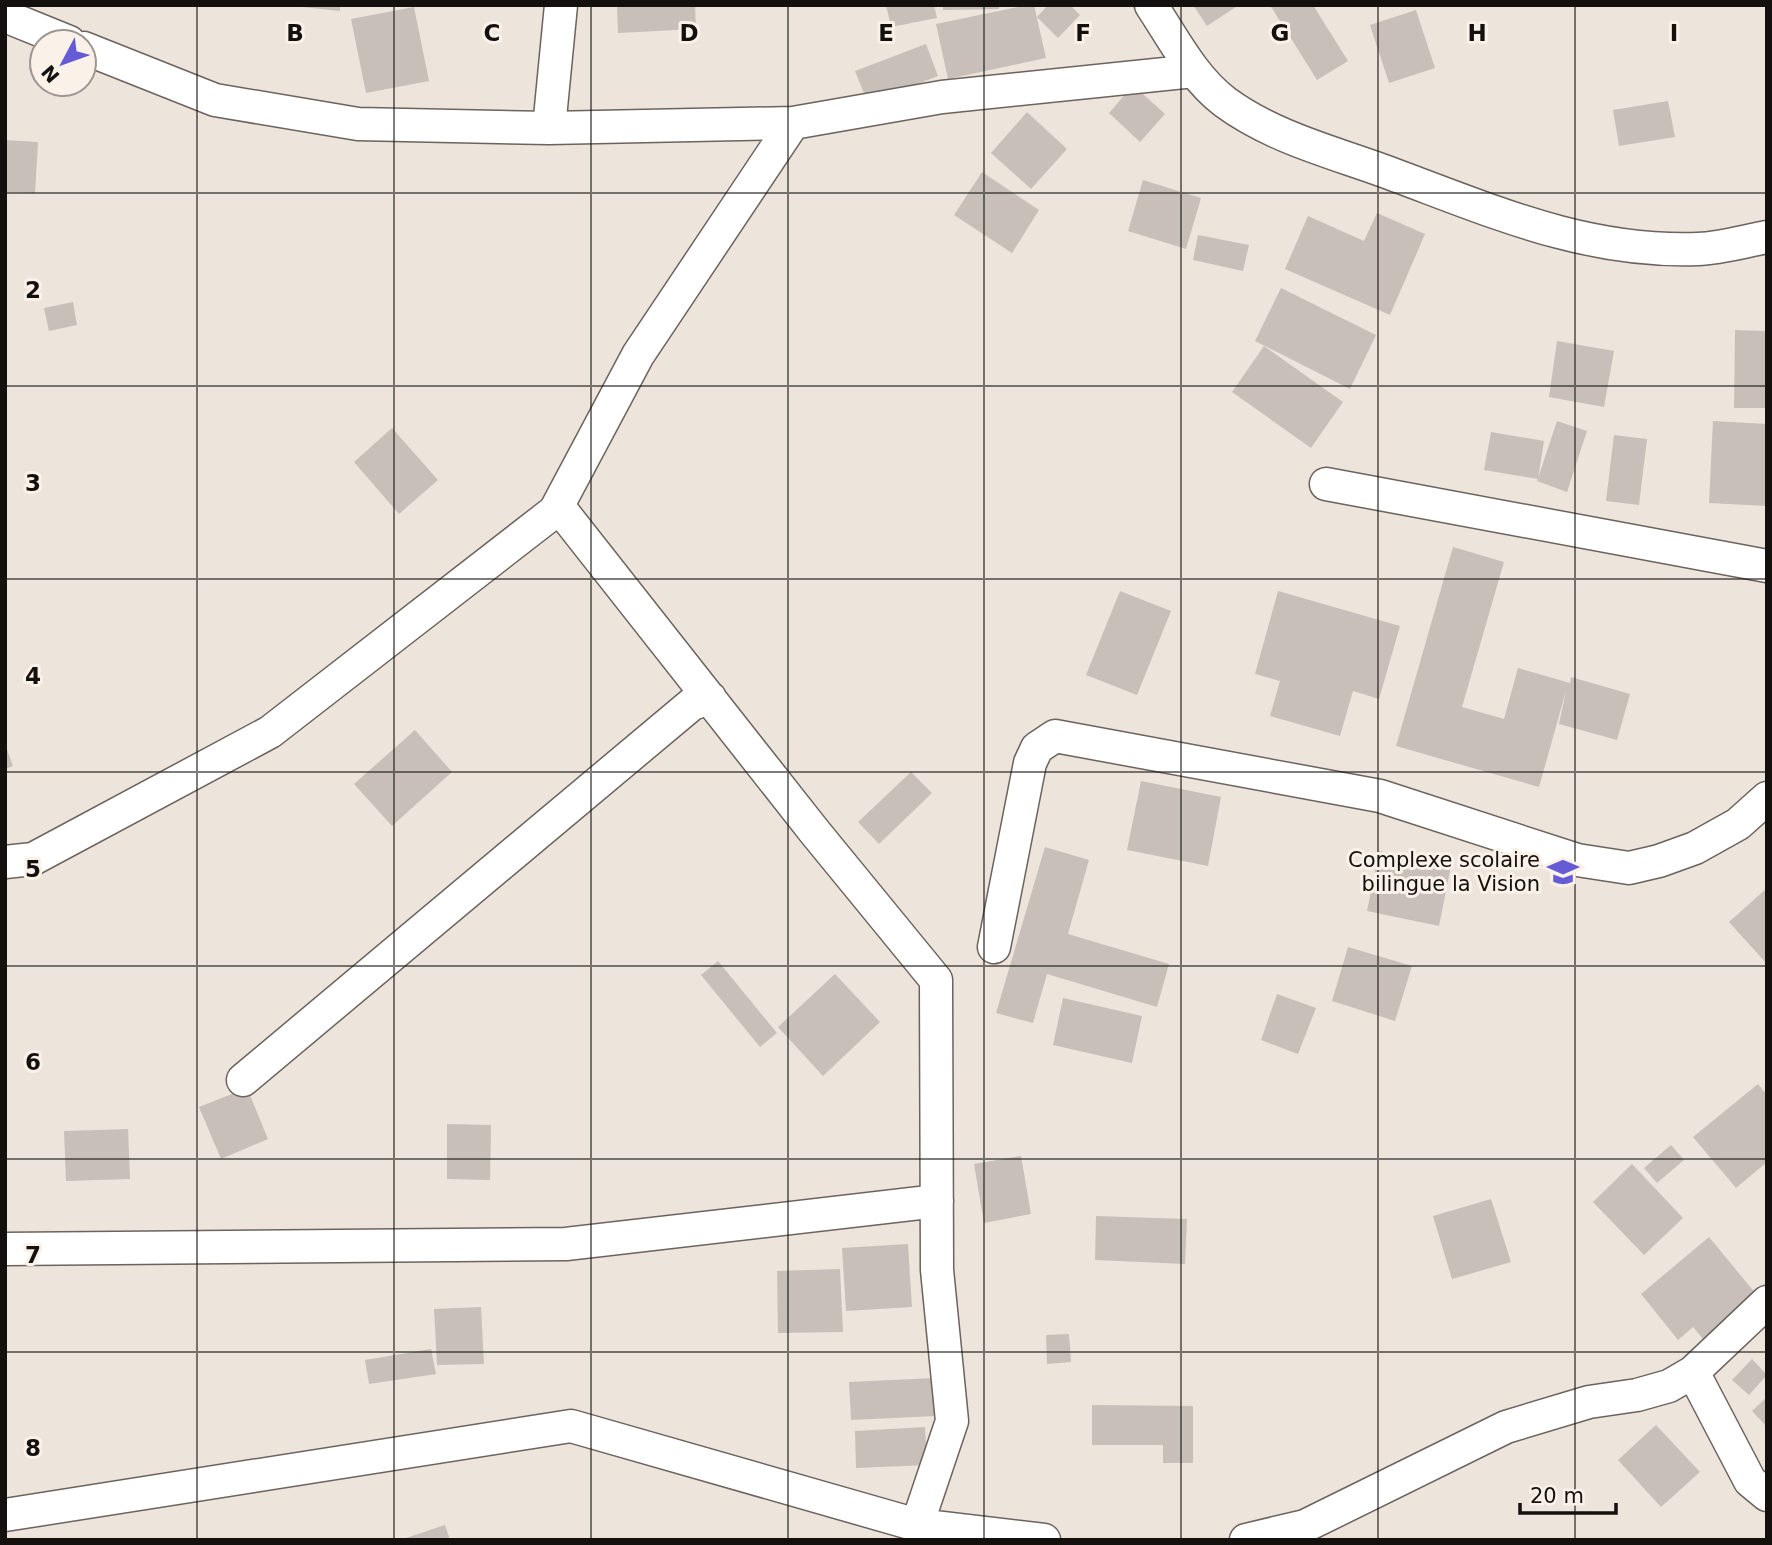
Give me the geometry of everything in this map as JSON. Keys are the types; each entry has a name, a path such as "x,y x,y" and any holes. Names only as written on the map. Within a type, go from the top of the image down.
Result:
{"street":[{"path":"549,128 561,5"},
{"path":"1152,5 1194,71 1224,102 1272,130 1545,230 1601,243 1646,248 1701,249 1767,237"},
{"path":"5,16 35,28"},
{"path":"98,54 215,100 358,124 549,128 793,123 942,97 1194,71"},
{"path":"5,862 33,859 270,732 544,520 558,506 638,355 793,123"},
{"path":"1326,484 1767,566"},
{"path":"558,506 936,980 937,1270 952,1421 917,1525"},
{"path":"243,1080 692,704 710,698"},
{"path":"994,947 1030,763 1037,748 1055,736 1380,796 1577,860 1629,868 1695,848 1738,824 1767,798"},
{"path":"5,1249 566,1244 937,1201"},
{"path":"1246,1540 1305,1526 1506,1427 1589,1402 1637,1395 1669,1386 1693,1372 1767,1302"},
{"path":"1693,1372 1750,1481 1767,1495"},
{"path":"5,1516 571,1426 917,1525 1044,1540"}],"building":[{"path":"340,5 340,11 302,7"},
{"path":"617,5 695,5 696,29 618,33"},
{"path":"886,5 934,5 937,18 891,27"},
{"path":"943,5 999,5 999,9 943,10"},
{"path":"1034,5 1046,58 948,79 936,24"},
{"path":"1048,5 1070,5 1080,15 1058,38 1037,17"},
{"path":"1193,5 1239,5 1207,26"},
{"path":"1270,5 1313,5 1348,61 1317,80"},
{"path":"414,7 429,81 366,93 351,19"},
{"path":"1416,10 1435,68 1389,83 1370,25"},
{"path":"926,44 938,76 868,103 855,71"},
{"path":"1133,85 1165,114 1140,142 1109,113"},
{"path":"1668,101 1675,137 1619,146 1613,110"},
{"path":"1027,112 1067,149 1031,189 991,153"},
{"path":"5,140 38,142 35,193 5,192"},
{"path":"982,172 1039,210 1012,253 954,215"},
{"path":"1143,180 1201,198 1186,249 1128,231"},
{"path":"1377,213 1425,234 1390,315 1285,269 1308,216 1364,241"},
{"path":"1198,235 1249,245 1243,271 1193,260"},
{"path":"1281,288 1376,335 1350,389 1255,341"},
{"path":"73,302 77,325 49,331 44,308"},
{"path":"1735,330 1767,331 1767,408 1734,408"},
{"path":"1557,341 1614,351 1604,407 1549,397"},
{"path":"1264,346 1343,402 1311,448 1232,392"},
{"path":"1557,421 1587,431 1567,492 1537,481"},
{"path":"1713,421 1767,424 1767,506 1709,503"},
{"path":"392,428 438,480 399,514 354,462"},
{"path":"1491,432 1544,441 1538,479 1484,470"},
{"path":"1614,435 1647,439 1639,505 1606,501"},
{"path":"1453,547 1504,562 1462,707 1504,719 1518,668 1570,683 1571,677 1630,694 1617,740 1559,724 1566,691 1539,787 1396,746"},
{"path":"1120,591 1171,611 1137,695 1086,675"},
{"path":"1278,591 1400,626 1379,699 1353,691 1340,736 1270,716 1280,681 1255,674"},
{"path":"415,730 452,772 392,826 354,784"},
{"path":"5,744 13,766 5,769"},
{"path":"911,772 932,793 879,844 858,822"},
{"path":"1141,781 1221,797 1208,866 1127,850"},
{"path":"1045,847 1089,860 1068,934 1169,964 1157,1007 1047,974 1033,1023 996,1013"},
{"path":"1379,851 1451,866 1439,926 1367,911"},
{"path":"1767,888 1767,964 1729,922"},
{"path":"1348,947 1412,966 1395,1021 1332,1001"},
{"path":"718,961 777,1033 760,1047 701,975"},
{"path":"835,974 880,1022 823,1076 778,1027"},
{"path":"1277,994 1316,1008 1298,1054 1261,1040"},
{"path":"1063,998 1142,1016 1132,1063 1053,1045"},
{"path":"1758,1084 1767,1095 1767,1162 1736,1188 1693,1137"},
{"path":"247,1088 268,1139 221,1159 199,1107"},
{"path":"447,1124 491,1125 490,1180 447,1179"},
{"path":"128,1129 130,1179 66,1181 64,1131"},
{"path":"1671,1145 1684,1160 1657,1183 1644,1168"},
{"path":"1021,1156 1031,1214 984,1223 974,1164"},
{"path":"1632,1164 1683,1218 1644,1255 1593,1202"},
{"path":"1491,1199 1511,1262 1452,1279 1433,1216"},
{"path":"1096,1216 1187,1219 1185,1264 1095,1260"},
{"path":"1709,1237 1761,1300 1708,1345 1693,1327 1678,1340 1641,1294"},
{"path":"908,1244 912,1307 846,1311 842,1248"},
{"path":"840,1269 843,1332 778,1333 777,1271"},
{"path":"481,1307 484,1364 437,1365 434,1309"},
{"path":"1069,1334 1071,1362 1047,1364 1046,1335"},
{"path":"431,1349 436,1374 369,1384 365,1360"},
{"path":"1752,1359 1767,1375 1749,1395 1732,1380"},
{"path":"934,1378 936,1416 851,1420 849,1382"},
{"path":"1767,1397 1767,1427 1752,1411"},
{"path":"1092,1405 1193,1406 1193,1463 1163,1463 1163,1445 1092,1445"},
{"path":"1656,1425 1700,1472 1661,1507 1618,1460"},
{"path":"925,1427 927,1465 856,1468 855,1431"},
{"path":"445,1525 450,1540 403,1540 403,1539"}],"place":[{"name":"Complexe scolaire bilingue la Vision","path":"1563,872"}]}
